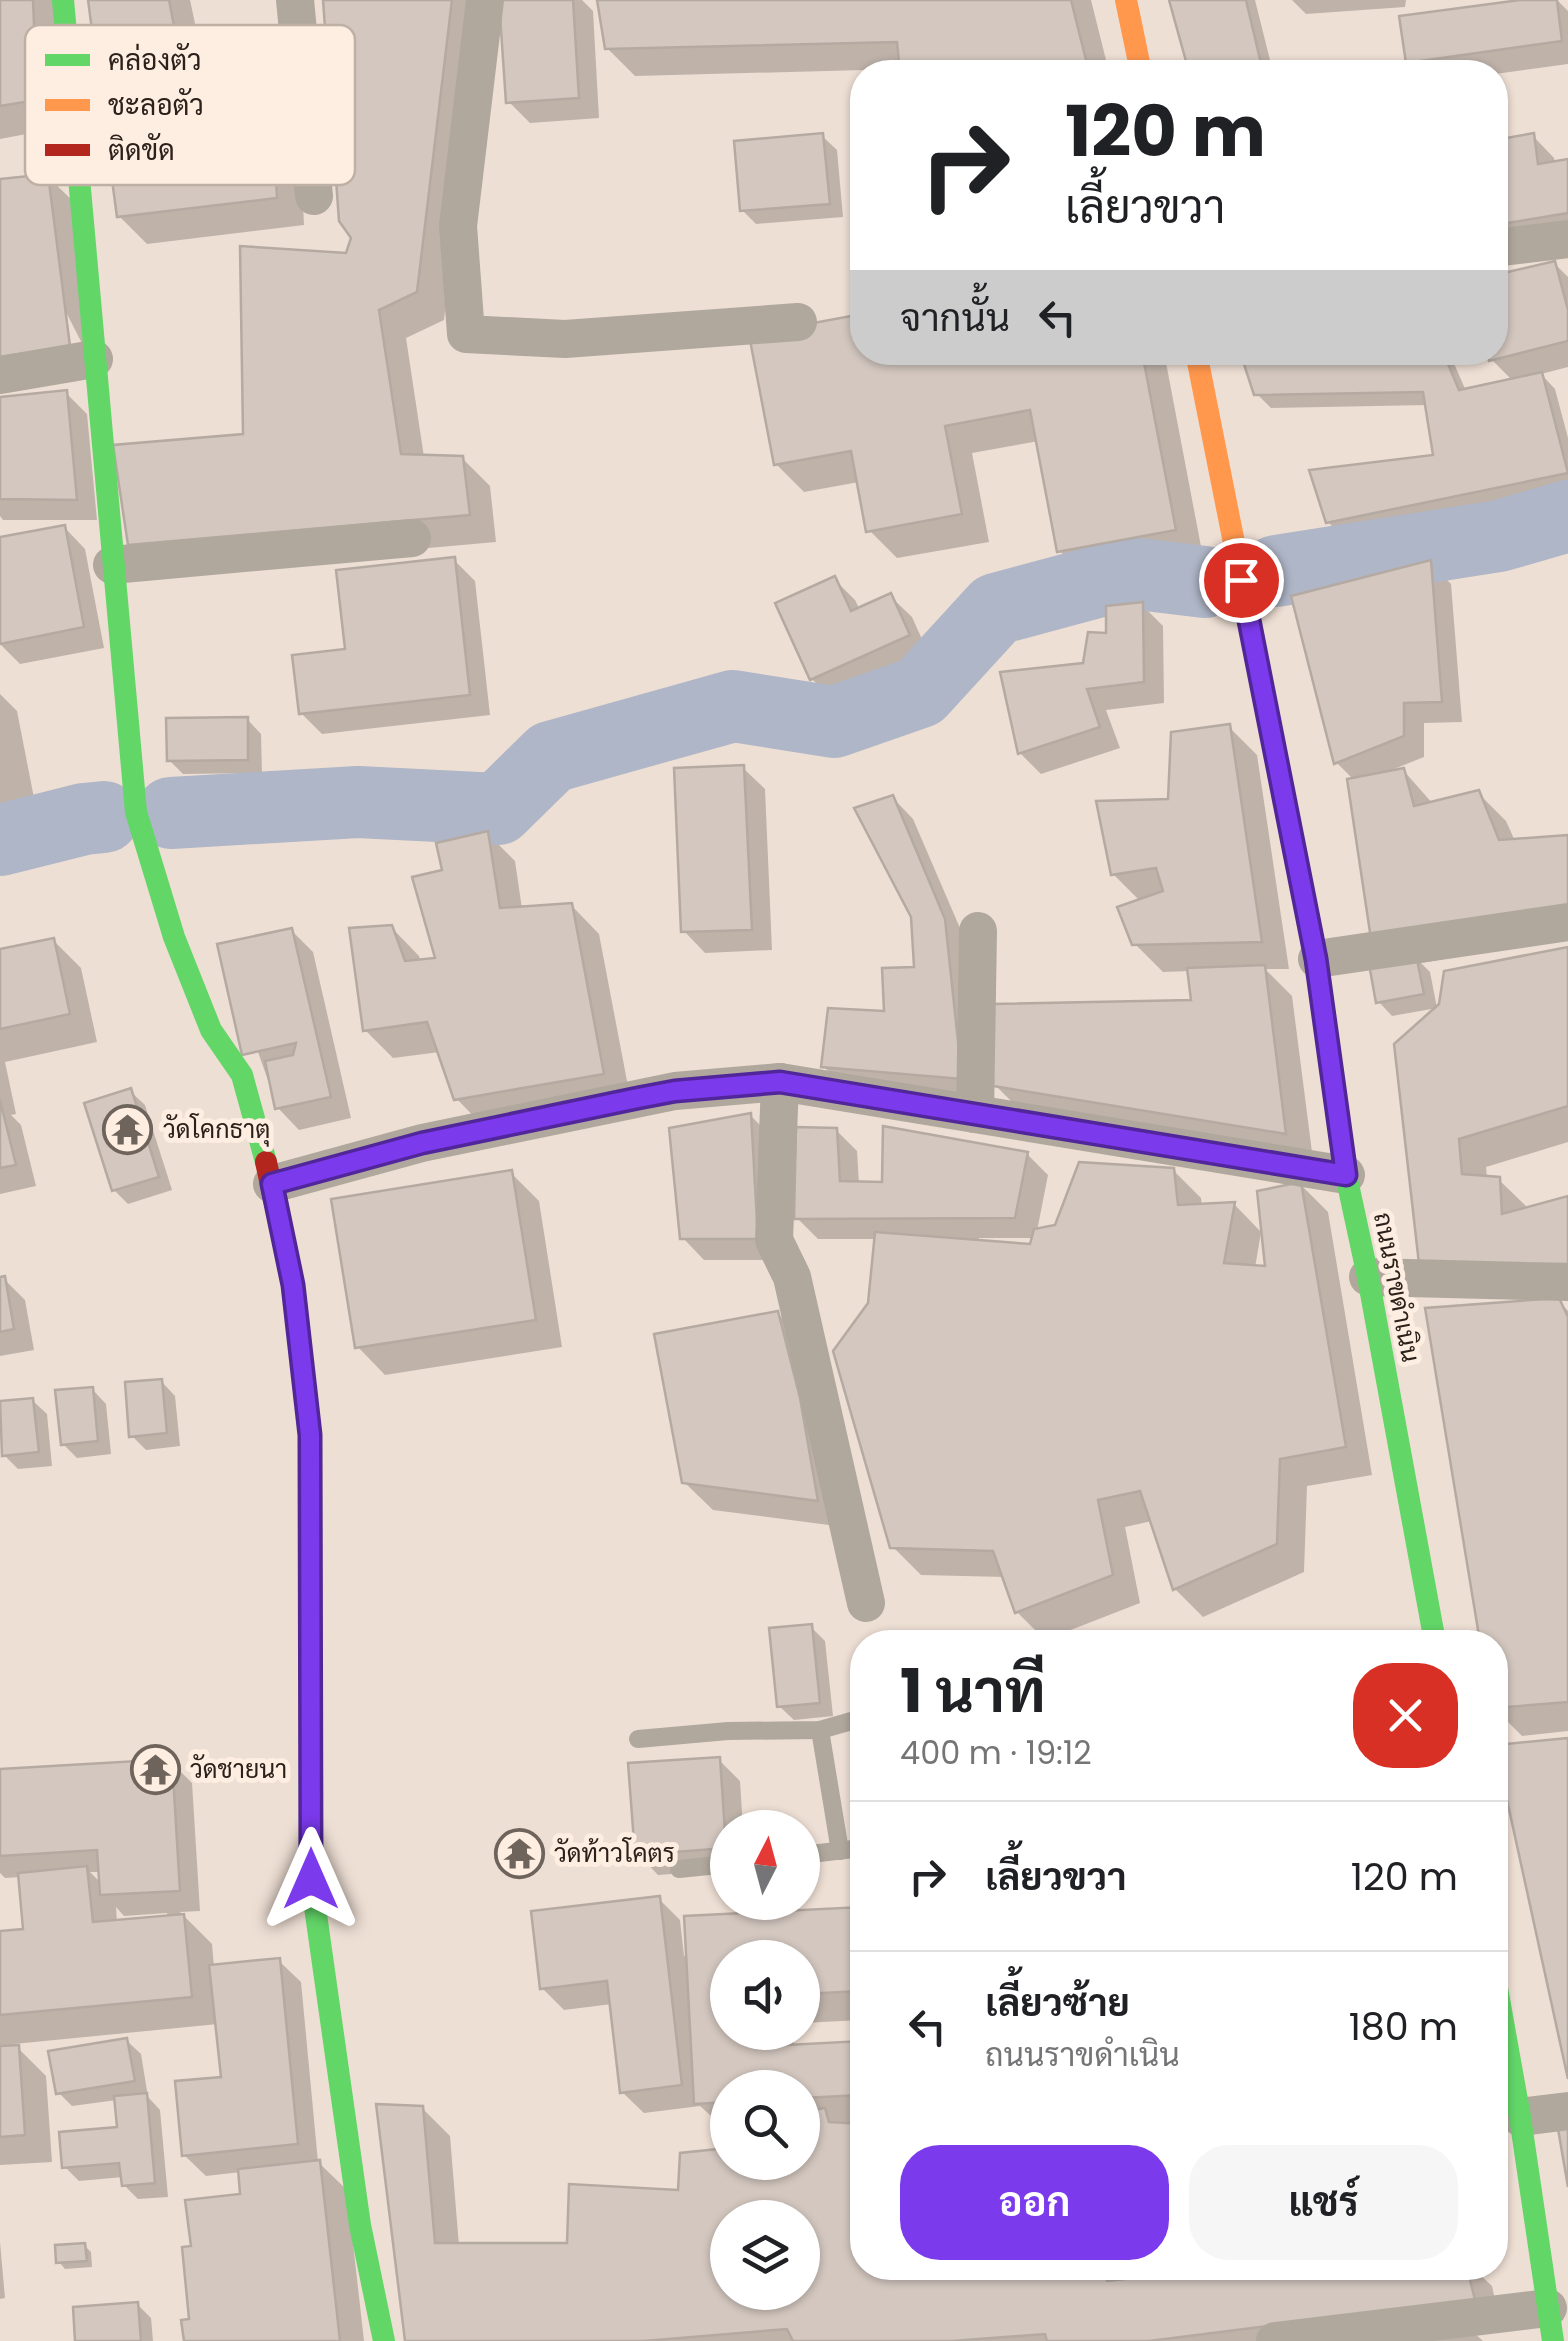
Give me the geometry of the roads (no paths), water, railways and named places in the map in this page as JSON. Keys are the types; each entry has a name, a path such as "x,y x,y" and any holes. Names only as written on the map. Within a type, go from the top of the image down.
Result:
{"street":[{"path":"63,0 65,25"},
{"path":"296,0 298,25"},
{"path":"486,0 458,226 466,334 565,340 798,322"},
{"path":"1126,0 1138,60"},
{"path":"79,185 136,812 174,937 211,1030 242,1075 272,1184 293,1285 310,1435 311,1879 360,2225 384,2341"},
{"path":"313,185 314,196"},
{"path":"1508,246 1568,239"},
{"path":"0,375 94,359"},
{"name":"ถนนราขดำเนิน","path":"1199,365 1316,959 1346,1175 1433,1630"},
{"path":"112,565 412,538"},
{"path":"1316,959 1568,922"},
{"path":"975,1114 978,931"},
{"path":"272,1184 422,1143 675,1091 780,1082 1346,1175"},
{"path":"780,1082 774,1240 792,1277 866,1603"},
{"path":"1368,1277 1568,1282"},
{"path":"1275,2341 1553,2300 1508,2065"},
{"path":"1520,2118 1568,2111"}],"lane":[{"path":"638,1739 728,1731 820,1730 850,1721"},
{"path":"820,1730 840,1851"},
{"path":"820,1853 850,1850"},
{"path":"679,1869 710,1866"}],"waterway":[{"path":"1276,571 1499,536 1568,516"},
{"path":"171,813 358,802 498,809 551,757 733,706 834,722 920,692 996,609 1130,573 1205,582"},
{"path":"0,840 104,817"}],"place":[{"name":"วัดโคกธาตุ","path":"128,1129"},
{"name":"วัดชายนา","path":"155,1769"},
{"name":"วัดท้าวโคตร","path":"519,1853"}]}
